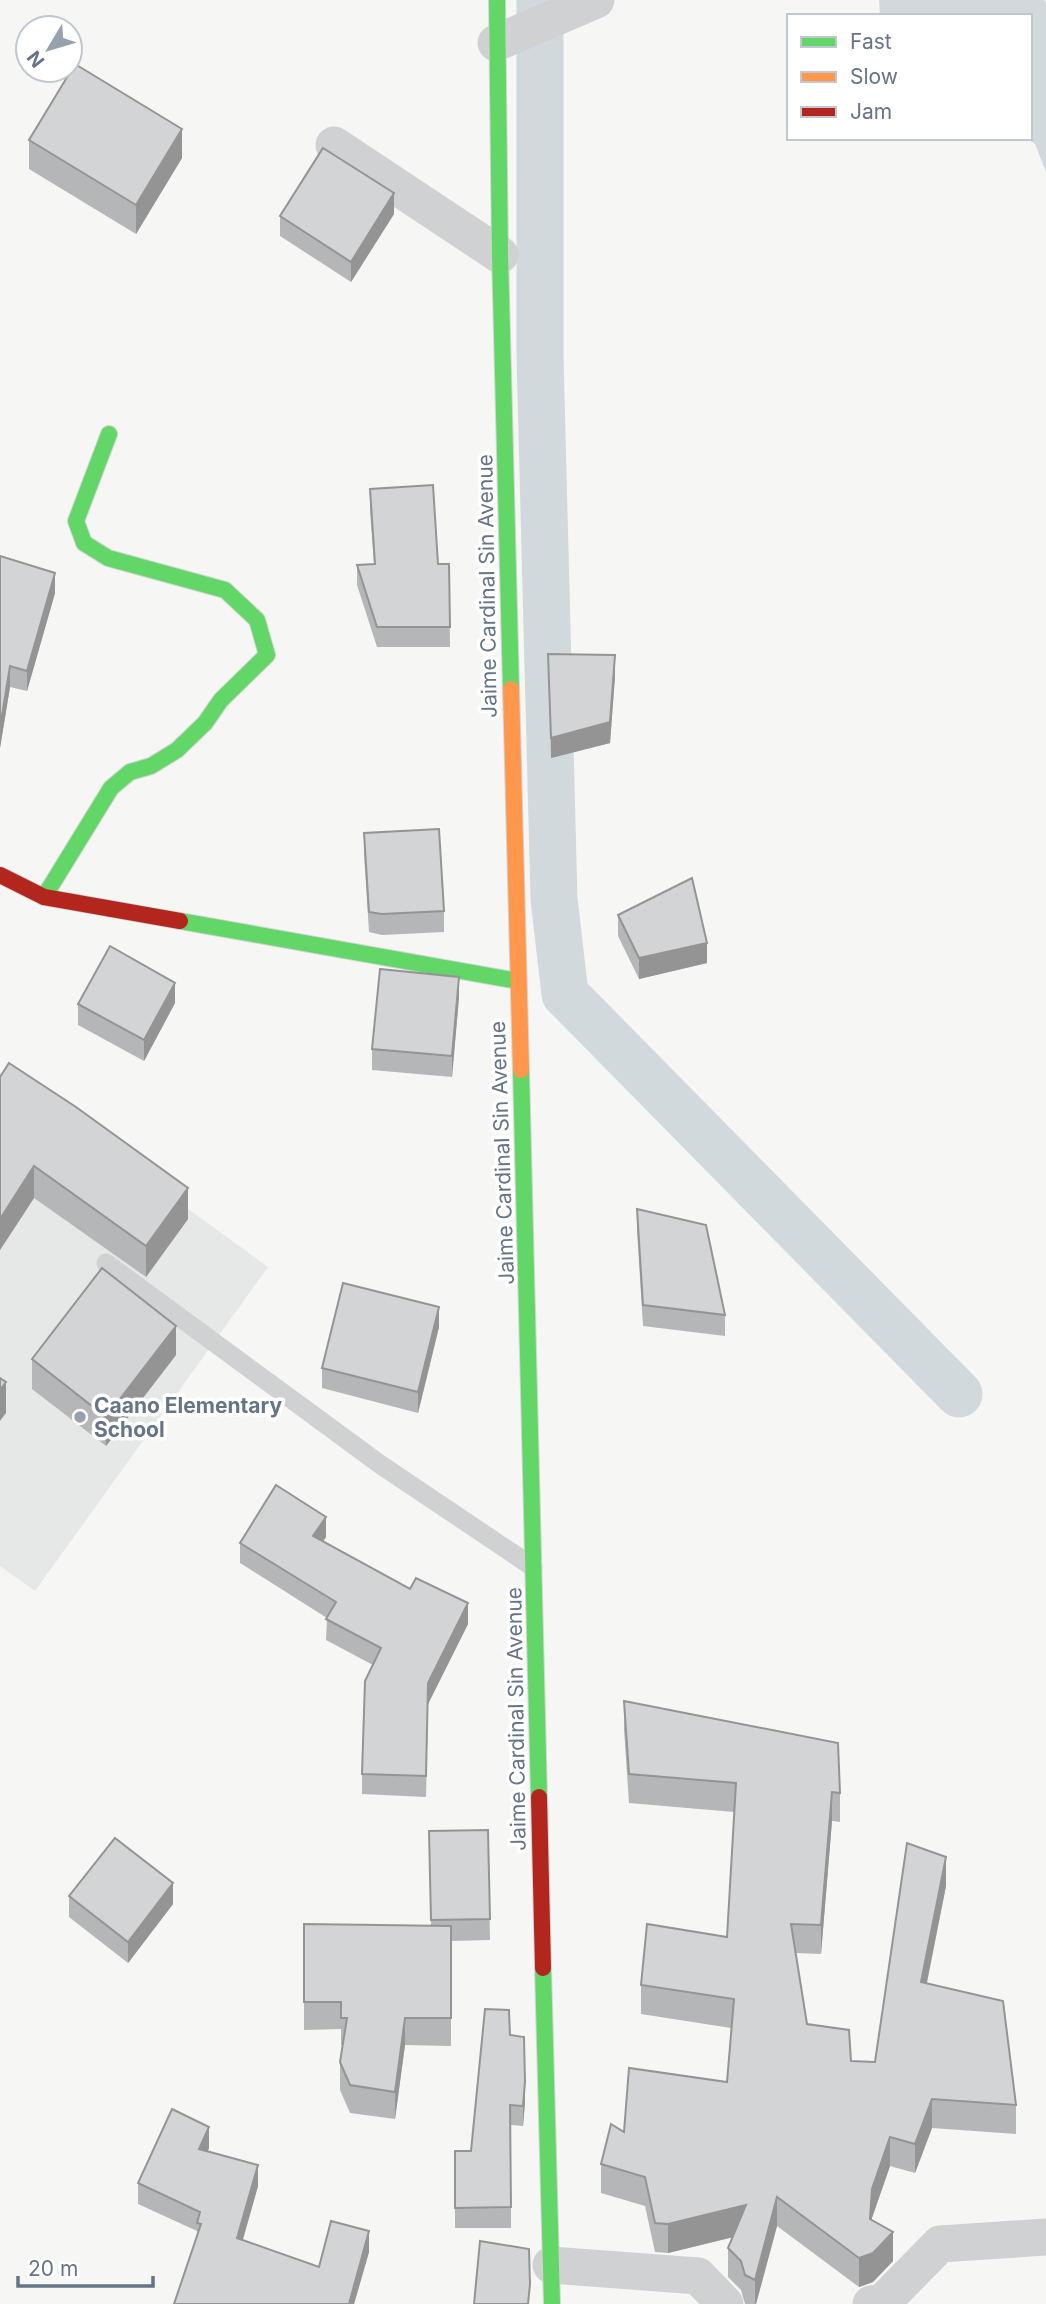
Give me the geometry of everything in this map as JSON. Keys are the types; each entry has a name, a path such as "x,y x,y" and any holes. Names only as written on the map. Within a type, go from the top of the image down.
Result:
{"main road":[{"name":"Jaime Cardinal Sin Avenue","path":"497,0 500,255 552,2304"},
{"path":"44,897 111,788 130,772 151,766 177,750 205,723 221,700 267,655 257,620 225,590 108,558 84,543 76,521 109,434"},
{"path":"0,875 44,897 518,981"}],"street":[{"path":"498,42 596,0"},
{"path":"334,145 500,255"},
{"path":"871,2304 883,2302 940,2244 1046,2237"},
{"path":"551,2265 698,2276 724,2304"}],"lane":[{"path":"106,1263 381,1465 533,1567"}],"shaded area":[{"path":"879,0 1044,0 1046,172 1035,144 1029,140 1032,140 1032,14 880,14"},
{"name":"Caano Elementary School","path":"0,1072 268,1267 35,1591 0,1566"}],"building":[{"path":"84,69 182,129 136,205 29,140 63,84 84,84"},
{"path":"323,148 394,193 351,262 280,216"},
{"path":"433,485 438,564 449,564 450,627 377,627 357,565 375,564 370,489"},
{"path":"0,556 55,573 27,671 10,666 0,728"},
{"path":"548,654 615,655 610,722 551,738"},
{"path":"439,829 444,911 382,914 369,912 364,833"},
{"path":"692,878 707,943 639,958 618,915"},
{"path":"110,946 175,983 144,1040 78,1004"},
{"path":"380,969 459,977 452,1056 372,1049"},
{"path":"9,1063 76,1107 188,1188 146,1246 34,1166 0,1219 0,1077"},
{"path":"637,1209 706,1225 725,1315 643,1305"},
{"path":"102,1268 176,1326 106,1417 32,1359"},
{"path":"343,1283 439,1307 418,1392 322,1368"},
{"path":"0,1378 6,1382 0,1390"},
{"path":"276,1485 326,1517 313,1536 410,1589 416,1578 468,1603 428,1683 426,1776 362,1774 365,1681 381,1648 326,1619 336,1602 240,1543"},
{"path":"624,1701 838,1743 840,1793 832,1792 821,1925 791,1924 807,2024 849,2030 851,2061 875,2062 907,1843 946,1857 921,1982 1003,2001 1016,2105 932,2099 915,2144 890,2137 872,2189 870,2219 893,2232 873,2253 859,2258 777,2197 755,2280 745,2275 741,2261 728,2248 746,2205 668,2224 655,2223 645,2177 601,2164 611,2124 624,2132 629,2068 727,2082 734,1999 641,1985 647,1924 727,1937 736,1783 629,1774"},
{"path":"488,1830 490,1919 431,1920 429,1831"},
{"path":"115,1838 173,1883 128,1942 69,1896"},
{"path":"304,1924 451,1926 451,2018 405,2018 395,2092 350,2085 340,2062 347,2018 341,2018 341,2002 304,2002"},
{"path":"485,2009 509,2010 510,2035 524,2037 523,2106 510,2105 511,2207 455,2208 455,2151 471,2151"},
{"path":"172,2109 209,2127 199,2149 258,2165 237,2238 319,2267 331,2221 369,2231 349,2304 174,2304 201,2224 197,2223 200,2212 138,2183"},
{"path":"480,2241 529,2249 528,2304 474,2304"}],"waterway":[{"path":"540,0 540,356 554,899 565,994 959,1394"}],"traffic: fast":[{"path":"497,0 500,255 511,689"},
{"path":"44,897 111,788 130,772 151,766 177,750 205,723 221,700 267,655 257,620 225,590 108,558 84,543 76,521 109,434"},
{"path":"180,921 518,981"},
{"path":"521,1070 539,1797"},
{"path":"543,1968 552,2304"}],"traffic: slow":[{"path":"511,689 521,1070"}],"traffic: jam":[{"path":"0,875 44,897 180,921"},
{"path":"539,1797 543,1968"}],"place":[{"name":"Caano Elementary School","path":"80,1417"}]}
